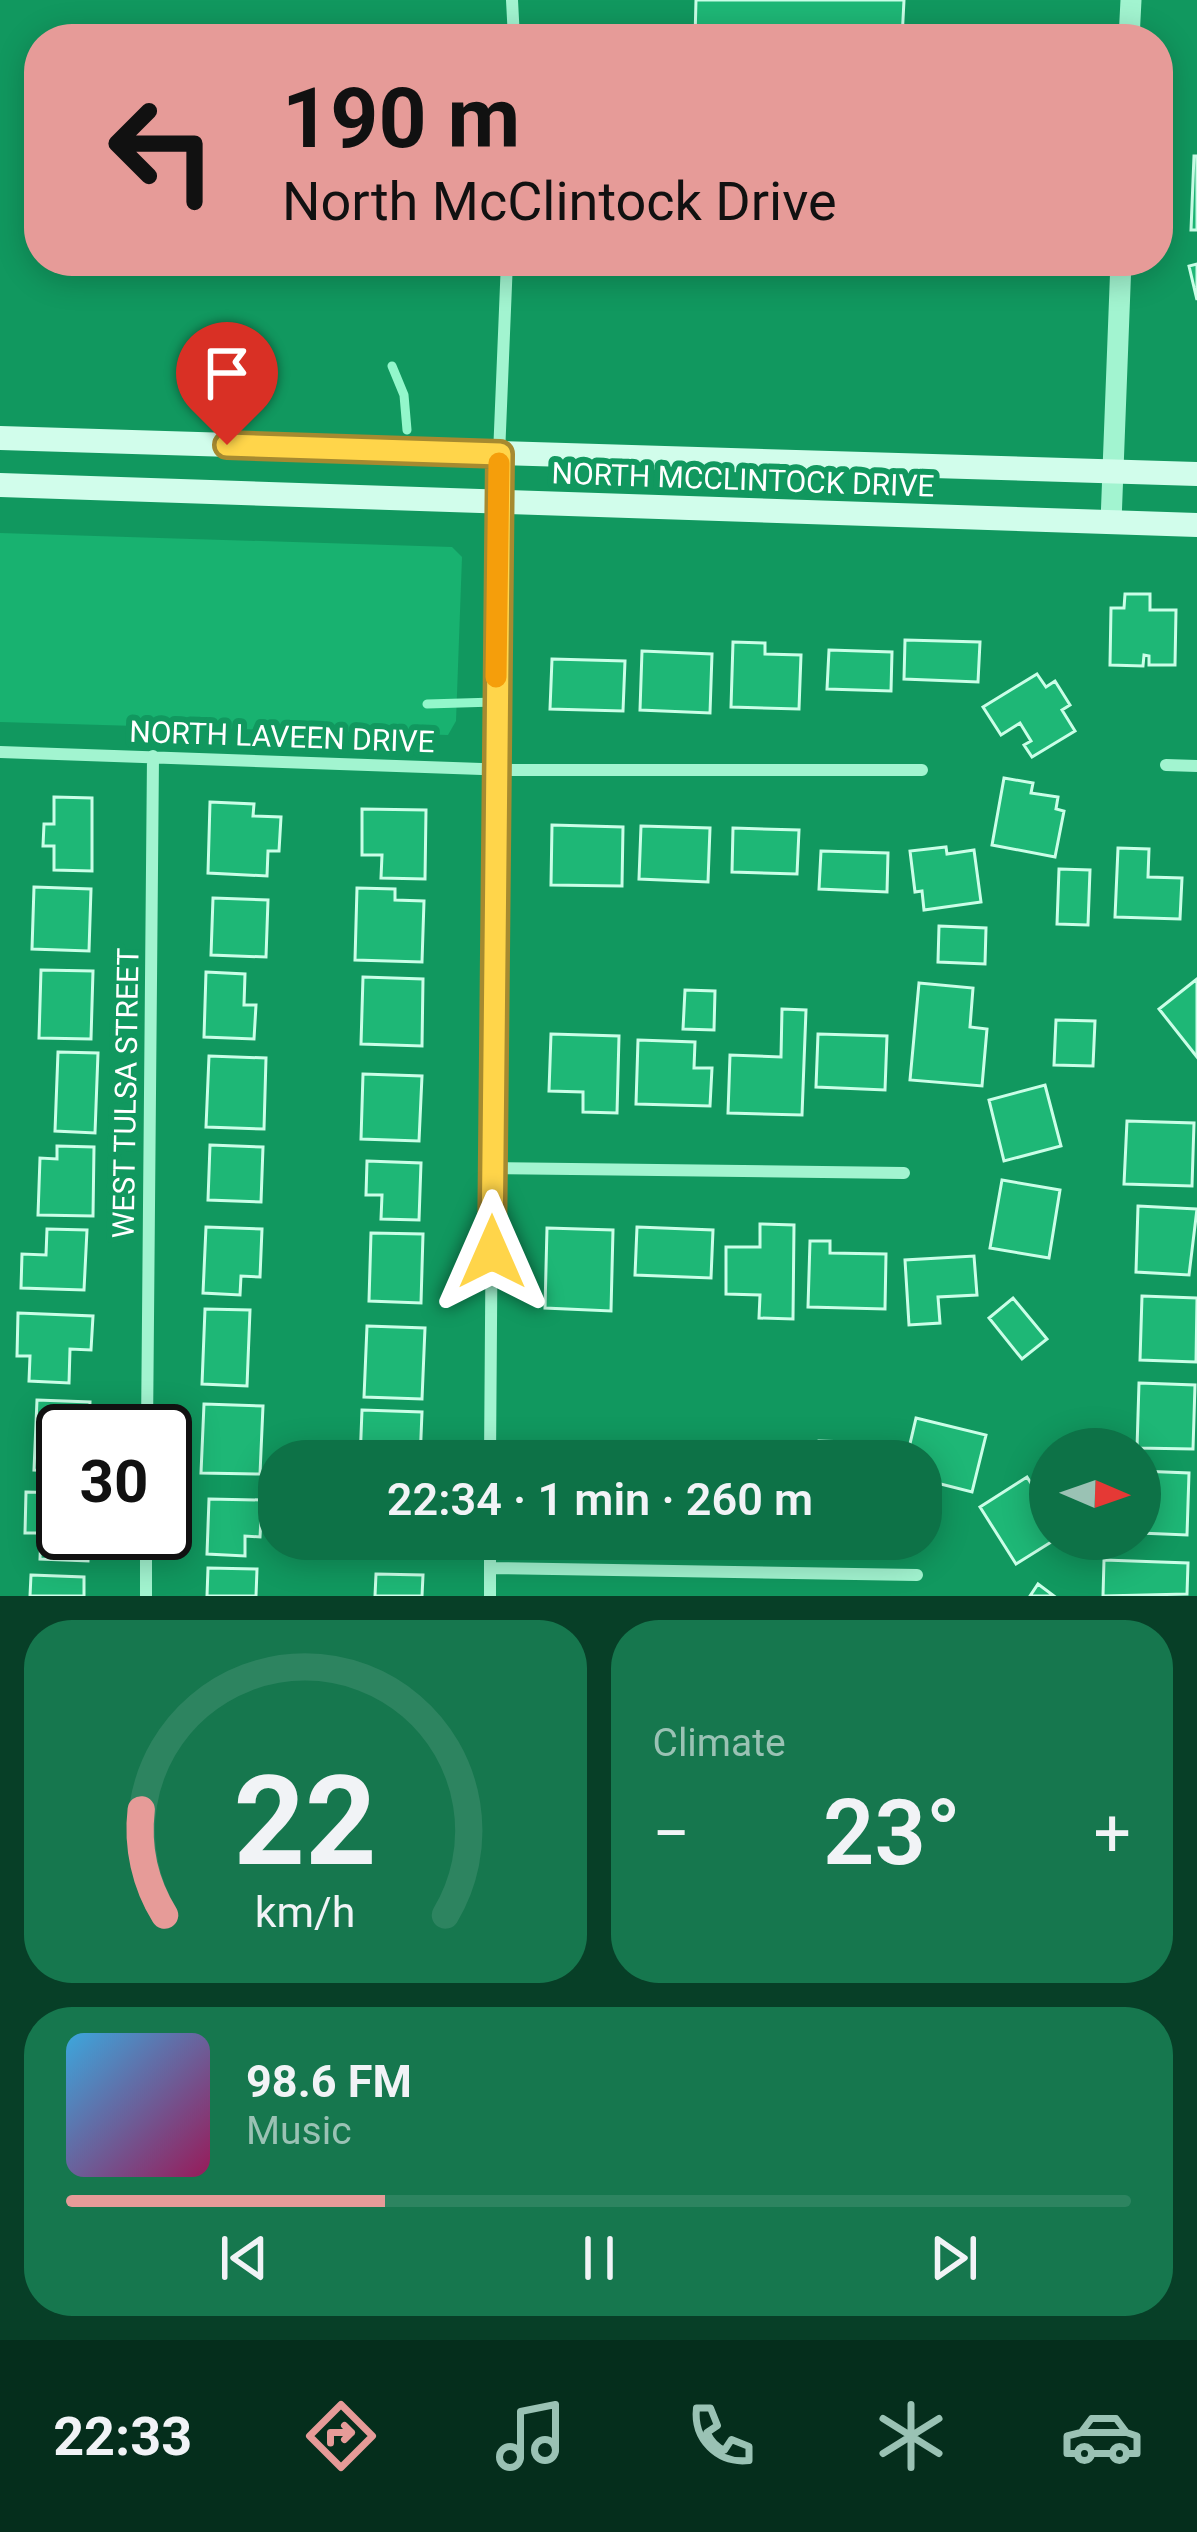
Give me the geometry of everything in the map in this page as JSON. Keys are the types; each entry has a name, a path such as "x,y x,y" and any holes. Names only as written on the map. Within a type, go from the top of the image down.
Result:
{"main road":[{"name":"NORTH MCCLINTOCK DRIVE","path":"0,438 1197,474"},
{"name":"NORTH MCCLINTOCK DRIVE","path":"0,485 1197,525"}],"street":[{"path":"490,1440 497,503 506,276"},
{"path":"1111,522 1120,276"},
{"name":"NORTH LAVEEN DRIVE","path":"0,752 494,769 922,770"},
{"name":"WEST TULSA STREET","path":"147,1404 153,756"},
{"path":"1166,765 1197,766"},
{"path":"492,1168 904,1173"},
{"path":"146,1560 146,1596"},
{"path":"490,1560 490,1596"},
{"path":"490,1568 917,1575"}],"green space":[{"path":"0,533 452,547 462,557 456,721 448,735 0,722"}],"building":[{"path":"696,0 904,0 903,24 695,24"},
{"path":"1194,156 1197,230 1191,230"},
{"path":"1197,264 1197,300 1189,266"},
{"path":"1125,594 1150,594 1150,610 1176,610 1175,665 1149,665 1149,656 1144,655 1143,666 1110,665 1111,608 1124,608"},
{"path":"905,640 980,642 978,682 904,679"},
{"path":"733,642 765,643 765,654 801,655 799,709 731,707"},
{"path":"829,650 892,652 891,691 827,689"},
{"path":"642,651 712,654 710,713 640,710"},
{"path":"552,659 625,661 623,711 550,709"},
{"path":"1037,674 1046,687 1055,681 1070,705 1062,710 1075,731 1032,757 1024,745 1031,741 1020,723 1001,735 983,707"},
{"path":"1004,778 1033,783 1031,793 1058,797 1056,809 1064,811 1055,857 992,845"},
{"path":"54,797 92,798 92,871 54,870 54,846 43,846 44,824 54,824"},
{"path":"210,802 254,804 253,816 281,817 279,851 268,851 267,876 208,873"},
{"path":"362,809 426,810 425,879 381,878 382,855 362,855"},
{"path":"552,825 623,827 622,886 551,885"},
{"path":"641,826 710,828 708,882 639,879"},
{"path":"733,828 799,830 797,874 732,872"},
{"path":"946,847 947,854 974,850 981,902 924,910 922,891 915,892 910,851"},
{"path":"1118,848 1149,849 1148,877 1182,878 1180,919 1115,917"},
{"path":"821,851 888,853 887,892 819,889"},
{"path":"1059,869 1090,870 1088,925 1057,924"},
{"path":"34,887 91,889 89,951 32,949"},
{"path":"357,888 395,889 395,900 424,901 422,962 355,960"},
{"path":"213,898 268,900 266,957 211,955"},
{"path":"939,926 986,928 985,964 938,962"},
{"path":"41,970 93,971 91,1039 39,1038"},
{"path":"206,972 245,974 244,1005 256,1005 254,1039 204,1037"},
{"path":"363,977 423,979 422,1046 361,1044"},
{"path":"1197,979 1197,1057 1159,1009"},
{"path":"919,983 973,988 970,1027 987,1029 982,1086 910,1080"},
{"path":"685,990 715,991 714,1030 683,1029"},
{"path":"782,1009 806,1010 802,1115 728,1113 730,1055 781,1057"},
{"path":"1056,1020 1095,1021 1093,1066 1054,1065"},
{"path":"551,1034 619,1036 617,1113 583,1112 583,1092 549,1091"},
{"path":"818,1034 887,1036 885,1090 816,1087"},
{"path":"638,1040 695,1042 694,1068 712,1068 710,1106 636,1104"},
{"path":"58,1052 98,1053 95,1133 55,1131"},
{"path":"209,1056 266,1058 264,1129 206,1127"},
{"path":"363,1074 422,1076 419,1141 361,1139"},
{"path":"1045,1085 1061,1146 1004,1161 989,1100"},
{"path":"1127,1121 1194,1123 1192,1186 1124,1184"},
{"path":"210,1145 263,1147 261,1202 208,1200"},
{"path":"57,1146 94,1147 93,1216 38,1215 40,1158 57,1159"},
{"path":"367,1161 421,1163 419,1220 381,1219 382,1195 366,1195"},
{"path":"1002,1180 1060,1190 1049,1258 990,1248"},
{"path":"1138,1206 1197,1209 1189,1275 1136,1272"},
{"path":"760,1224 794,1225 793,1319 759,1318 760,1295 726,1294 726,1247 760,1247"},
{"path":"206,1227 262,1229 260,1277 241,1276 240,1295 203,1293"},
{"path":"637,1227 713,1230 711,1278 635,1275"},
{"path":"547,1228 613,1230 611,1311 545,1308"},
{"path":"47,1229 87,1230 84,1290 21,1288 22,1254 46,1255"},
{"path":"371,1233 423,1234 421,1303 369,1301"},
{"path":"810,1241 830,1241 830,1253 886,1254 885,1309 808,1307"},
{"path":"974,1256 977,1295 938,1297 940,1323 909,1325 905,1260"},
{"path":"1142,1296 1197,1298 1196,1362 1140,1360"},
{"path":"1013,1298 1047,1339 1022,1359 989,1318"},
{"path":"205,1309 250,1310 247,1386 202,1384"},
{"path":"18,1313 93,1316 91,1350 70,1349 69,1383 29,1381 30,1356 17,1356"},
{"path":"367,1326 425,1328 422,1399 364,1397"},
{"path":"1139,1383 1195,1385 1193,1449 1161,1448 1161,1428 1138,1428"},
{"path":"37,1400 90,1402 90,1404 37,1404"},
{"path":"204,1404 263,1406 258,1474 201,1473"},
{"path":"362,1410 422,1412 421,1440 361,1440"},
{"path":"916,1418 986,1435 972,1492 942,1484 942,1440 911,1440"},
{"path":"1161,1472 1189,1473 1187,1535 1161,1534"},
{"path":"1027,1477 1029,1556 1016,1564 980,1507"},
{"path":"26,1492 36,1492 36,1533 25,1533"},
{"path":"209,1499 258,1500 258,1537 245,1536 245,1556 207,1554"},
{"path":"1104,1560 1188,1563 1187,1594 1103,1596"},
{"path":"208,1568 257,1569 256,1596 207,1596"},
{"path":"376,1574 423,1575 422,1596 375,1596"},
{"path":"31,1575 84,1577 84,1596 30,1596"},
{"path":"1038,1584 1054,1596 1030,1596"}],"waterway":[{"path":"392,366 404,395 407,430"},
{"path":"427,704 495,702"}],"slow traffic":[{"path":"496,677 499,463"}],"route":[{"path":"227,445 500,454 492,1252"}]}
